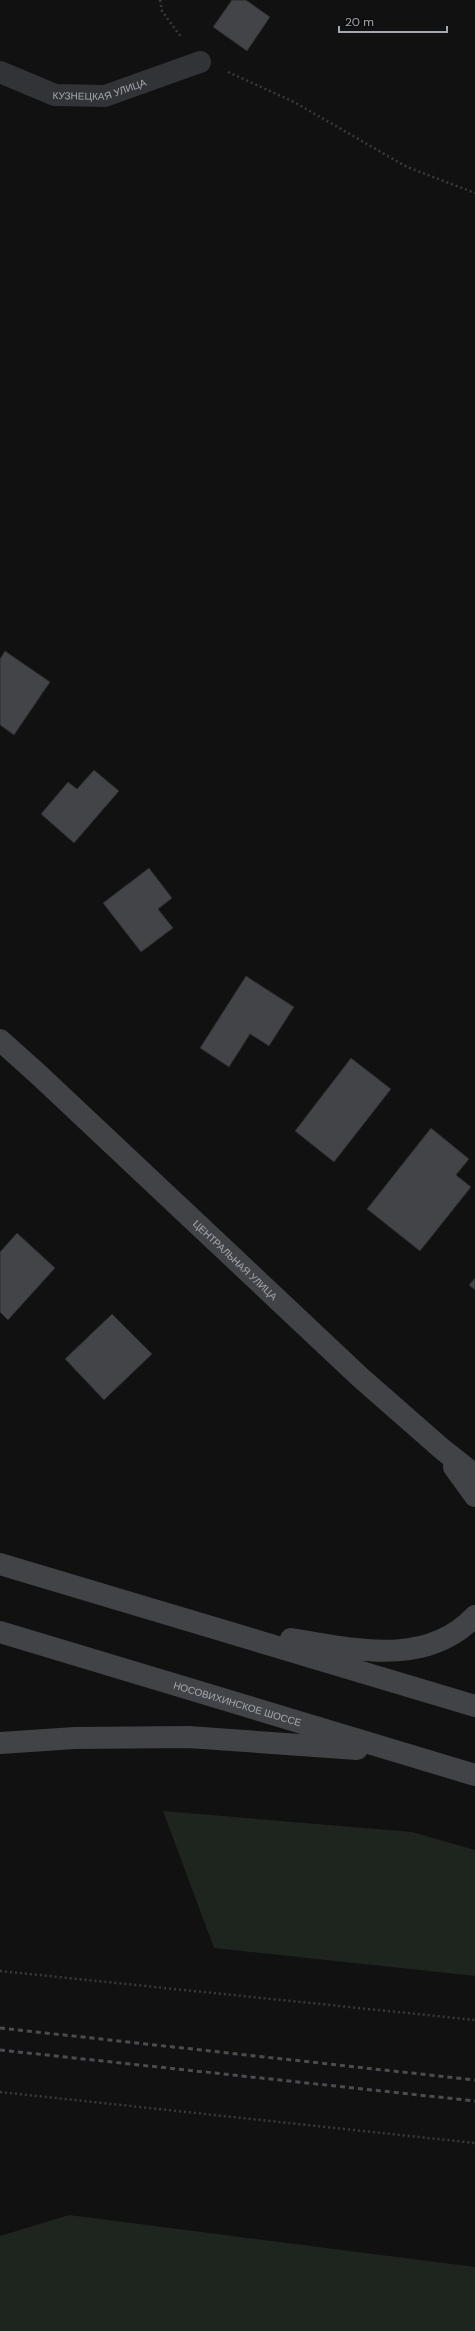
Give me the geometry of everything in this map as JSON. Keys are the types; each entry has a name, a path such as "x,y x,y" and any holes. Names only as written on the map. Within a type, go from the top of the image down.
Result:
{"street":[{"name":"КУЗНЕЦКАЯ УЛИЦА","path":"0,72 54,95 105,96 200,62"},
{"name":"ЦЕНТРАЛЬНАЯ УЛИЦА","path":"0,1040 361,1378 442,1449 475,1475"},
{"path":"442,1449 475,1496"},
{"path":"0,1564 475,1706"},
{"path":"211,1627 366,1651 402,1651 432,1644 448,1638 475,1616"},
{"name":"НОСОВИХИНСКОЕ ШОССЕ","path":"0,1632 475,1775"},
{"path":"0,1743 75,1738 188,1737 396,1752"}],"path":[{"path":"160,0 162,11 200,62 244,77 294,102 407,168 475,193"},
{"path":"0,1971 475,2020"},
{"path":"0,2092 475,2143"}],"shaded area":[{"path":"163,1811 412,1832 475,1850 475,1976 214,1948"},
{"path":"69,2215 475,2267 475,2331 0,2331 0,2236"}],"building":[{"path":"232,0 246,0 270,17 247,51 213,27"},
{"path":"5,651 50,682 14,735 0,725 0,659"},
{"path":"94,770 119,791 74,843 41,814 68,782 77,789"},
{"path":"149,868 172,898 158,909 173,928 141,952 103,903"},
{"path":"246,976 294,1007 269,1046 250,1034 229,1067 200,1048"},
{"path":"351,1058 391,1089 334,1162 295,1131"},
{"path":"431,1128 469,1159 456,1175 471,1187 420,1251 367,1209"},
{"path":"17,1233 55,1268 8,1320 0,1312 0,1252"},
{"path":"475,1278 475,1290 469,1285"},
{"path":"112,1314 152,1354 104,1400 65,1359"}],"railway":[{"path":"0,2028 475,2080"},
{"path":"0,2050 475,2101"}]}
